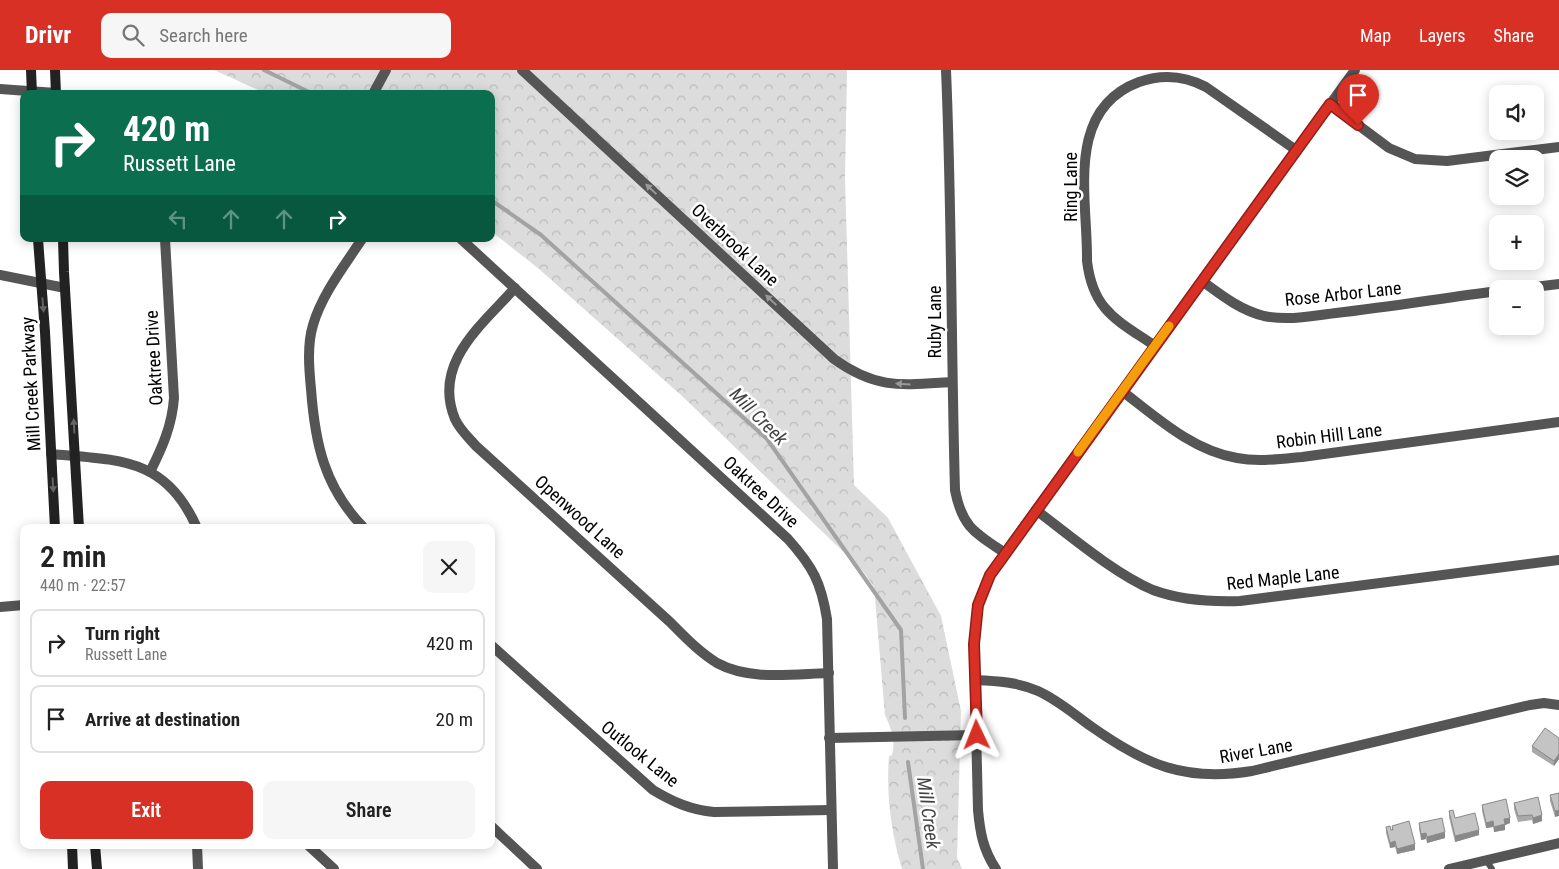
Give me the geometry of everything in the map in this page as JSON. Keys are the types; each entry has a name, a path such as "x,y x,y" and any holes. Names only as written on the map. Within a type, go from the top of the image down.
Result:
{"main road":[{"path":"31,70 32,90"},
{"path":"55,70 56,90"},
{"name":"Mill Creek Parkway","path":"38,242 55,524"},
{"path":"63,242 79,524"},
{"path":"72,849 73,869"},
{"path":"95,849 96,869"}],"street":[{"path":"375,90 386,70"},
{"name":"Overbrook Lane","path":"522,70 834,359 859,376 882,383 952,382"},
{"name":"Ruby Lane","path":"946,70 956,490 958,505 970,528 1005,553"},
{"path":"996,869 988,858 980,832 974,644 978,605 990,575 1355,70"},
{"name":"Ring Lane","path":"1155,346 1102,307 1094,294 1089,278 1085,153 1096,117 1109,101 1132,85 1157,78 1169,77 1191,80 1206,87 1296,150"},
{"path":"0,89 20,91"},
{"path":"1330,104 1390,148 1415,159 1447,161 1559,147"},
{"name":"Oaktree Drive","path":"150,472 165,442 173,413 165,242"},
{"path":"360,242 329,292 313,325 310,345 310,375 313,425 321,459 334,486 361,524"},
{"name":"Oaktree Drive","path":"464,242 788,538 803,555 816,577 824,596 827,619 832,869"},
{"path":"0,275 65,288"},
{"name":"Rose Arbor Lane","path":"1202,281 1231,302 1248,311 1278,318 1352,312 1489,292"},
{"path":"1544,286 1559,284"},
{"name":"Openwood Lane","path":"516,288 474,334 453,364 449,382 450,401 455,420 462,430 476,446 670,622 692,645 718,663 734,670 757,674 829,673"},
{"name":"Robin Hill Lane","path":"1122,391 1173,430 1199,445 1220,454 1237,458 1269,460 1559,422"},
{"path":"51,454 102,457 122,461 150,472 166,482 178,494 189,509 195,524"},
{"name":"Red Maple Lane","path":"1036,510 1133,580 1152,589 1193,600 1240,602 1559,560"},
{"path":"0,607 20,605"},
{"name":"Outlook Lane","path":"495,649 653,790 668,800 697,811 831,810"},
{"name":"River Lane","path":"975,680 1004,681 1040,692 1055,700 1131,753 1164,767 1211,775 1252,771 1530,704 1559,705"},
{"path":"829,738 977,735"},
{"path":"495,830 538,869"},
{"path":"1449,869 1489,864 1559,842"},
{"path":"197,849 198,869"},
{"path":"312,849 334,869"}],"green space":[{"path":"214,70 847,70 845,178 854,485 888,518 941,616 961,711 957,858 962,869 902,869 890,813 888,770 889,756 892,755 893,750 893,740 885,715 874,587 862,570 682,396 539,269 495,234 495,90 258,90"}],"building":[{"path":"1545,728 1559,738 1559,754 1554,761 1532,746"},
{"path":"1559,793 1559,810 1555,811 1550,795"},
{"path":"1538,797 1542,815 1533,818 1532,815 1518,816 1514,803"},
{"path":"1506,799 1510,818 1504,819 1505,824 1494,827 1493,821 1486,823 1482,805"},
{"path":"1453,810 1455,818 1475,813 1479,830 1455,836 1449,811"},
{"path":"1442,818 1445,832 1427,837 1426,833 1421,834 1419,823"},
{"path":"1409,821 1415,844 1397,849 1395,841 1390,843 1386,827 1390,826 1391,830 1393,830 1392,826"}],"waterway":[{"name":"Mill Creek","path":"264,70 305,90"},
{"name":"Mill Creek","path":"495,203 541,235 767,439 901,630 905,718"},
{"name":"Mill Creek","path":"908,762 923,869"}],"slow traffic":[{"path":"1078,452 1169,326"}],"route":[{"path":"977,735 974,644 978,605 990,575 1330,104 1358,125"}]}
